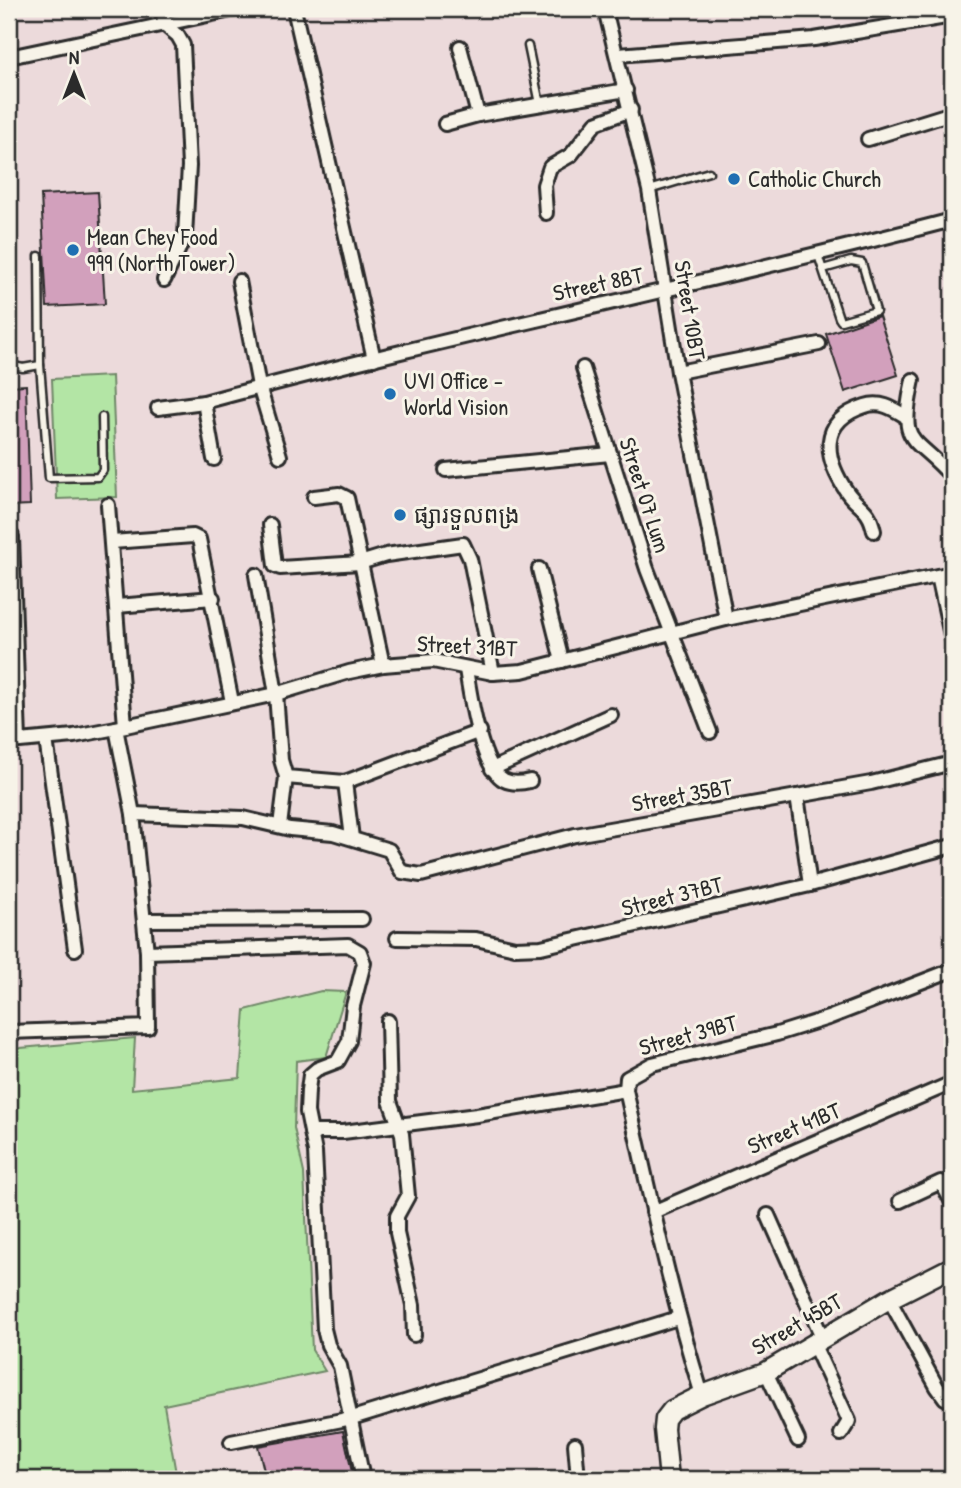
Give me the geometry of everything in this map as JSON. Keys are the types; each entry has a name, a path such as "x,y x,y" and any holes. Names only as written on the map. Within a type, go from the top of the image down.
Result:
{"street":[{"path":"162,9 165,25 178,36 183,46 189,166 185,236 164,279"},
{"path":"9,57 236,9"},
{"path":"294,9 374,359"},
{"name":"Street 10BT","path":"605,9 649,190 678,372 726,619"},
{"path":"618,55 814,39 952,16"},
{"path":"460,47 478,115"},
{"path":"445,124 478,115 626,90"},
{"path":"546,213 544,185 550,167 571,155 596,123 631,110"},
{"path":"868,139 952,113"},
{"name":"Street 8BT","path":"158,408 204,402 503,325 667,291 952,220"},
{"path":"239,281 259,386 280,456"},
{"path":"678,372 820,344"},
{"name":"Street 07 Lum","path":"583,368 648,569 710,732"},
{"path":"913,380 905,416 907,431 933,461 952,477"},
{"path":"204,402 214,459"},
{"path":"874,531 866,509 849,496 835,473 828,438 833,426 867,405 881,404 905,416"},
{"path":"446,470 610,454"},
{"path":"314,497 339,494 347,498 383,665"},
{"path":"9,1032 148,1027 146,920 120,727 117,606 108,505"},
{"path":"270,525 275,565 280,568 360,563 399,552 463,544 472,569 492,673"},
{"name":"Street 31BT","path":"12,536 14,742 120,727 276,694 349,672 383,665 433,661 492,673 522,671 726,619 952,573"},
{"path":"112,542 192,537 199,540 213,598 232,702"},
{"path":"539,569 562,661"},
{"path":"256,575 276,694 281,760 286,777 280,826"},
{"path":"938,576 952,640"},
{"path":"117,606 213,598"},
{"path":"466,668 480,731 492,769 504,780 519,783 530,781"},
{"path":"492,769 611,715"},
{"path":"286,777 345,782 480,731"},
{"path":"46,739 75,949"},
{"name":"Street 35BT","path":"352,838 389,850 402,872 421,875 575,835 871,783 952,763"},
{"path":"133,814 243,818 352,838 345,782"},
{"path":"797,796 810,885"},
{"name":"Street 37BT","path":"397,938 476,939 515,948 541,947 810,885 952,846"},
{"path":"146,920 362,919"},
{"path":"147,952 348,946 360,952 364,963 353,1006 349,1041 338,1061 317,1069 310,1075 307,1112 315,1152 322,1317 328,1345 340,1366 363,1479"},
{"name":"Street 39BT","path":"702,1395 678,1318 626,1090 626,1078 632,1072 652,1064 777,1034 952,970"},
{"path":"388,1021 390,1101 399,1123 408,1196 397,1216 397,1233 413,1305 414,1335"},
{"name":"Street 41BT","path":"653,1212 952,1083"},
{"path":"311,1132 342,1132 530,1108 626,1090"},
{"path":"900,1201 941,1182 952,1202"},
{"path":"768,1215 849,1421 841,1434"},
{"name":"Street 45BT","path":"669,1479 665,1419 672,1410 702,1395 766,1371 889,1299 952,1267"},
{"path":"889,1299 937,1387 945,1398 952,1401"},
{"path":"231,1442 352,1418 678,1318"},
{"path":"766,1371 798,1440"},
{"path":"575,1444 578,1479"}],"lane":[{"path":"528,46 540,104"},
{"path":"649,190 709,172"},
{"path":"818,255 841,321 876,311 862,263 851,261 823,269"},
{"path":"39,256 40,365 49,478 98,477 103,470 102,417"},
{"path":"9,365 23,368 40,365"}],"green space":[{"path":"112,376 117,497 57,499 52,379"},
{"path":"321,991 346,992 326,1057 296,1061 294,1128 304,1173 312,1350 325,1371 164,1405 177,1479 9,1479 9,1049 135,1038 132,1089 240,1078 245,1010"}],"building":[{"name":"Mean Chey Food 999 (North Tower)","path":"98,192 105,304 47,307 41,195"},
{"path":"879,316 898,375 845,392 826,334"},
{"path":"26,385 30,505 9,506 9,386"},
{"path":"343,1431 353,1477 266,1479 258,1446"}],"place":[{"name":"Catholic Church","path":"734,179"},
{"name":"Mean Chey Food 999 (North Tower)","path":"73,250"},
{"name":"UVI Office - World Vision","path":"390,394"},
{"name":"ផ្សារទួលពង្រ","path":"400,515"}]}
